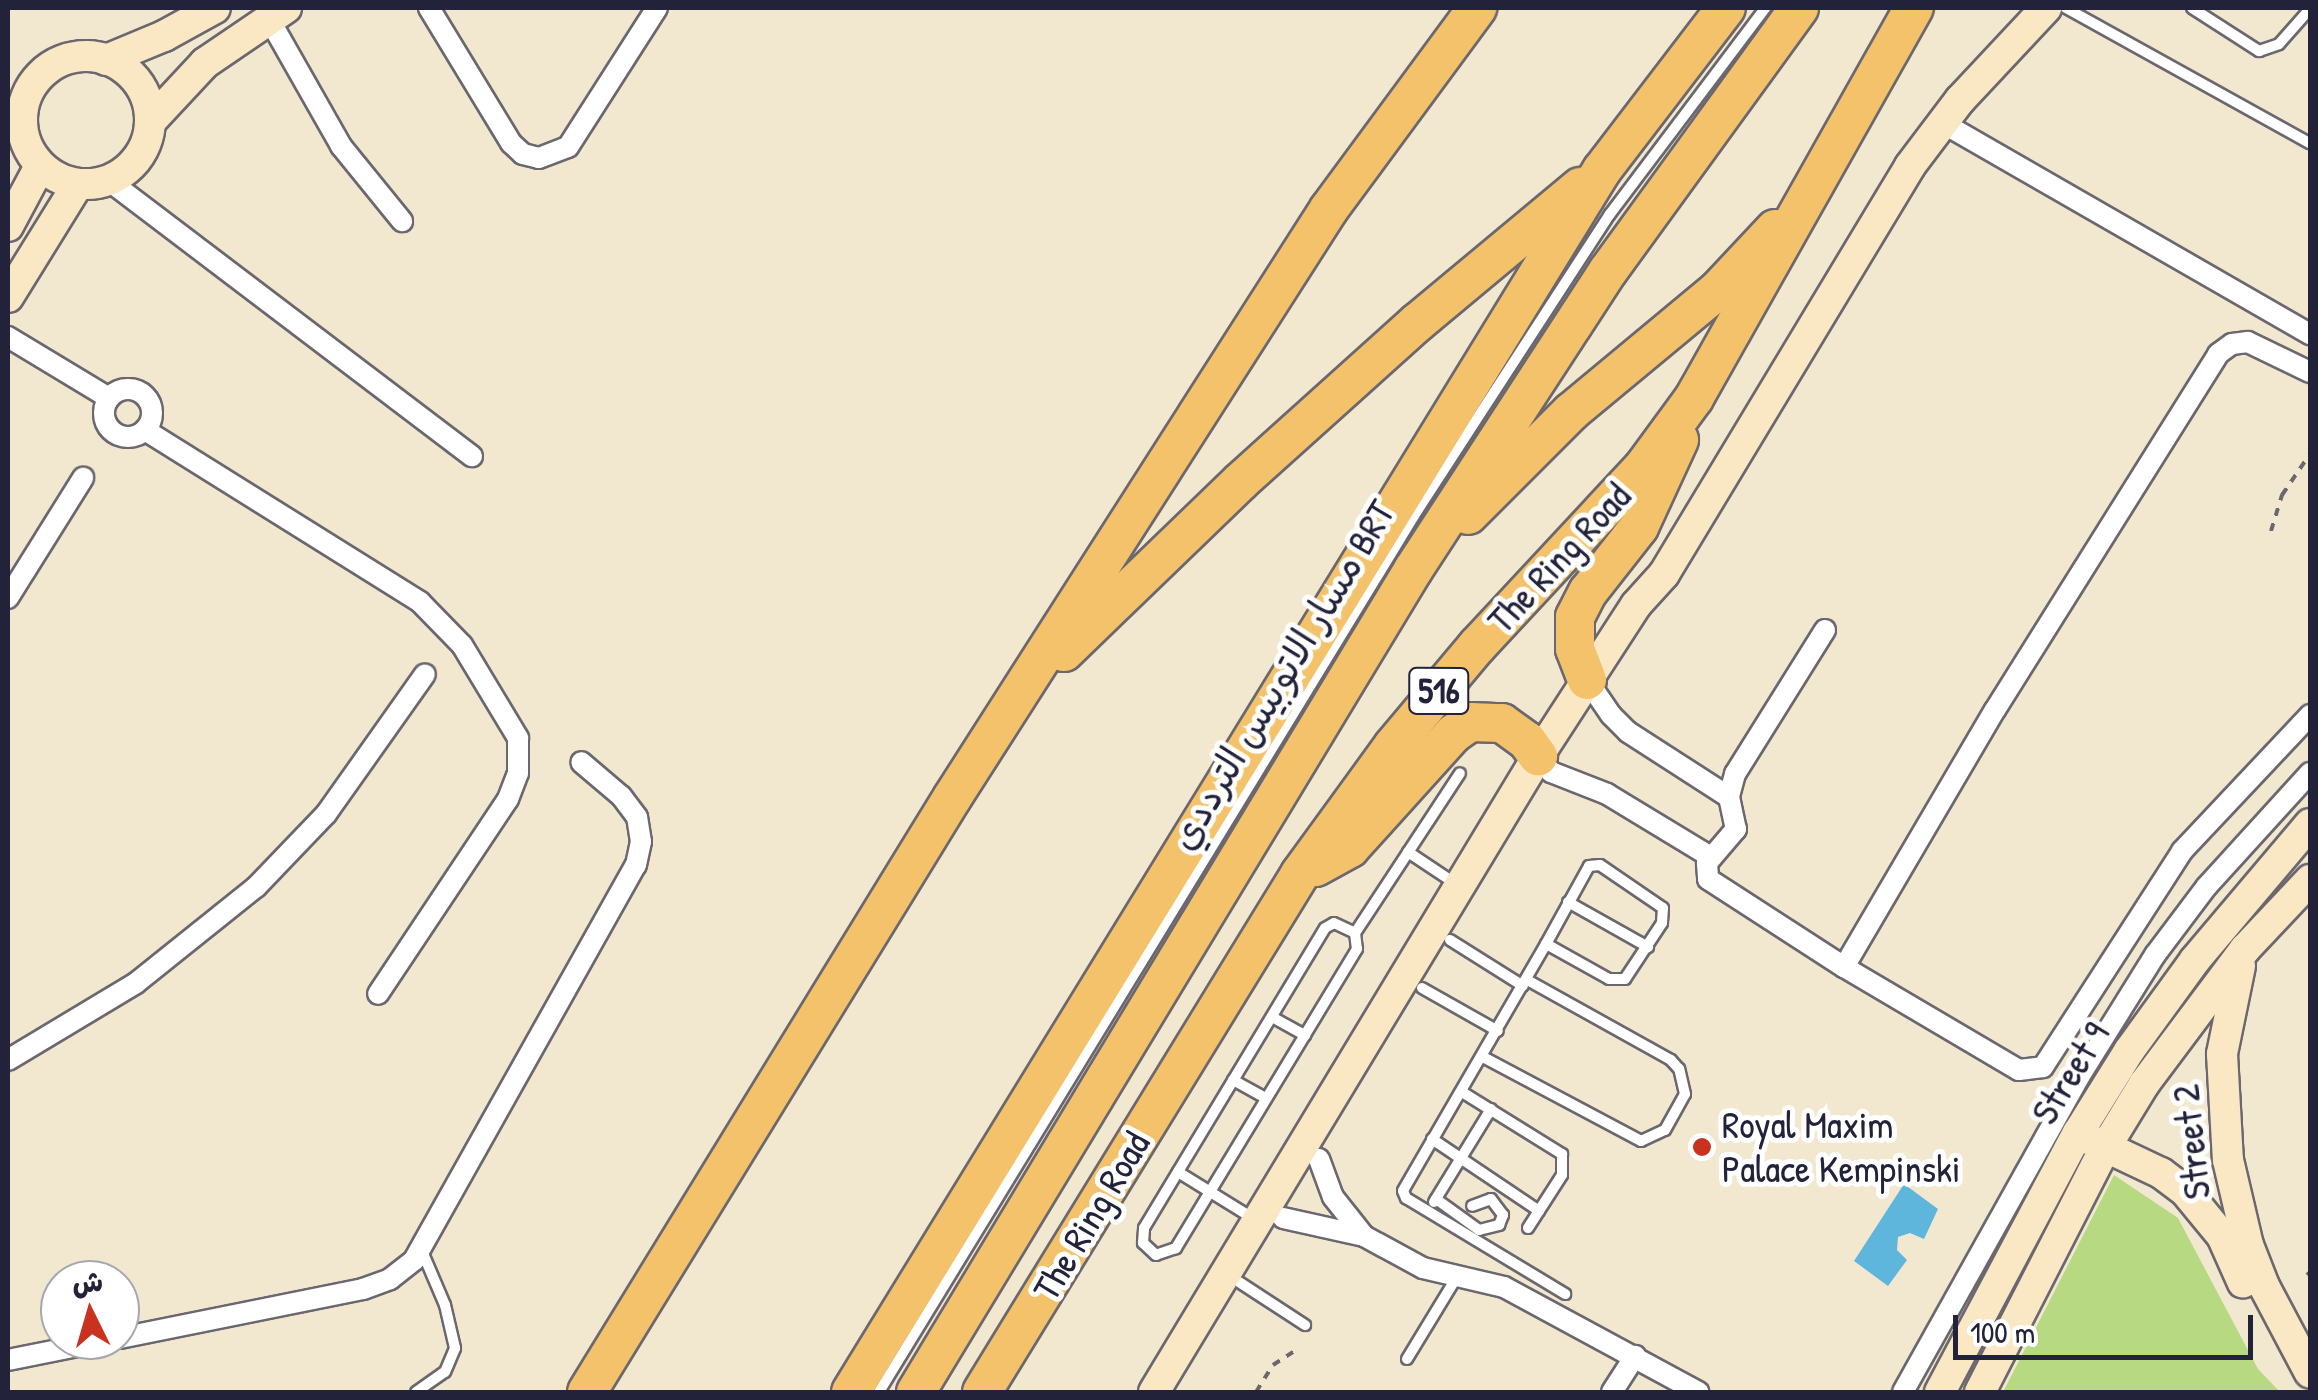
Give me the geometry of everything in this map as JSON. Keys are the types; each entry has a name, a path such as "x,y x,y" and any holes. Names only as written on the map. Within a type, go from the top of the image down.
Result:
{"highway":[{"path":"587,1392 1011,706 1329,209 1477,8"},
{"path":"851,1392 1602,170 1726,8"},
{"name":"The Ring Road","path":"916,1392 1413,570 1608,271 1798,8"},
{"name":"The Ring Road","path":"982,1392 1300,874 1392,746 1477,646 1645,464 1694,398 1914,8"},
{"path":"1011,706 1240,482 1418,322 1602,170"},
{"name":"516","path":"1413,570 1571,412 1717,291 1821,175"},
{"path":"1592,688 1575,649 1575,618 1650,508 1694,398"},
{"path":"1300,874 1350,848 1452,734 1470,722 1502,723 1527,741 1544,764"}],"street":[{"path":"8,226 27,162 18,95 46,70 68,59 106,60 164,36 215,8"},
{"path":"429,8 511,143 539,158 568,146 657,8"},
{"path":"1154,1392 1271,1220 1461,887 1592,688 1636,605 1664,574 1941,122 2046,8"},
{"path":"8,297 93,182 138,157 150,122 205,63 278,13 323,119 402,221"},
{"path":"106,60 138,84 150,122"},
{"path":"1941,122 2310,334"},
{"path":"27,162 51,175 93,182 472,456"},
{"path":"8,337 109,398"},
{"path":"1844,967 1995,710 2218,354 2232,344 2248,342 2310,372"},
{"path":"130,389 146,397 152,413 145,430 129,437 112,431 104,415 109,398 130,389"},
{"path":"145,430 420,602 468,654 518,738 518,773 508,799 378,994"},
{"path":"8,598 83,478"},
{"path":"1825,630 1735,774 1730,797 1736,828 1705,868 1712,882 1844,967 2006,1065 2032,1072 2043,1068 2182,851 2310,716"},
{"path":"8,1060 136,983 256,887 336,801 425,674"},
{"path":"1592,688 1628,732 1730,797"},
{"path":"140,1334 374,1286 406,1269 422,1250 636,865 641,842 637,817 621,796 581,762"},
{"path":"1544,764 1607,794 1711,856"},
{"path":"1312,1153 1422,988 1544,764"},
{"path":"1903,1392 2079,1077 2154,955 2207,886 2310,773"},
{"name":"Street 9","path":"1940,1392 2078,1133 2128,1051 2195,960 2310,824"},
{"name":"Street 9","path":"1980,1392 2105,1148 2174,1038 2245,949 2310,880"},
{"name":"Street 2","path":"2245,949 2230,1001 2222,1054 2228,1160 2248,1245 2264,1286 2310,1373"},
{"name":"Street 2","path":"2078,1133 2161,1174 2205,1212 2222,1236 2263,1329 2304,1392"},
{"path":"1312,1153 1333,1196 1364,1236"},
{"path":"1271,1220 1364,1236 1423,1268 1521,1294 1698,1392"},
{"path":"1172,1392 1239,1282 1271,1220"},
{"path":"8,1360 40,1354"},
{"path":"1612,1392 1635,1356"}],"lane":[{"name":"مسار الاتوبيس الترددي BRT","path":"879,1392 1417,511 1610,214 1765,8"},
{"path":"2066,8 2310,143"},
{"path":"2192,8 2259,51 2279,44 2310,9"},
{"path":"1355,933 1334,923 1325,928 1144,1228 1143,1244 1148,1250 1171,1253 1357,949 1355,933 1460,773"},
{"path":"1408,852 1461,887"},
{"path":"1546,944 1617,981 1632,974 1664,916 1659,901 1600,865 1585,869 1498,1031 1403,1191 1406,1198 1428,1212 1565,1294"},
{"path":"1568,902 1648,947"},
{"path":"1450,940 1680,1069 1685,1094 1665,1130 1640,1141 1628,1138 1483,1057"},
{"path":"1422,988 1498,1031"},
{"path":"1272,1017 1305,1035"},
{"path":"1233,1080 1266,1098"},
{"path":"1462,1092 1562,1154 1562,1175 1528,1228"},
{"path":"1428,1212 1491,1109"},
{"path":"1432,1139 1539,1211"},
{"path":"1178,1172 1210,1192 1271,1220"},
{"path":"1436,1199 1479,1230 1499,1225 1503,1215 1491,1198 1472,1206"},
{"path":"416,1392 445,1372 455,1348 445,1306 422,1250"},
{"path":"1407,1359 1458,1276"},
{"path":"1239,1282 1306,1325"}],"path":[{"path":"2271,531 2282,495 2310,454"},
{"path":"1256,1392 1273,1365 1298,1350"}],"green space":[{"path":"2114,1175 2178,1218 2258,1369 2280,1392 2003,1392"}],"water":[{"path":"1904,1184 1938,1209 1924,1239 1910,1233 1898,1237 1897,1250 1907,1260 1888,1286 1854,1261"}],"place":[{"name":"Royal Maxim Palace Kempinski","path":"1702,1147"}]}
